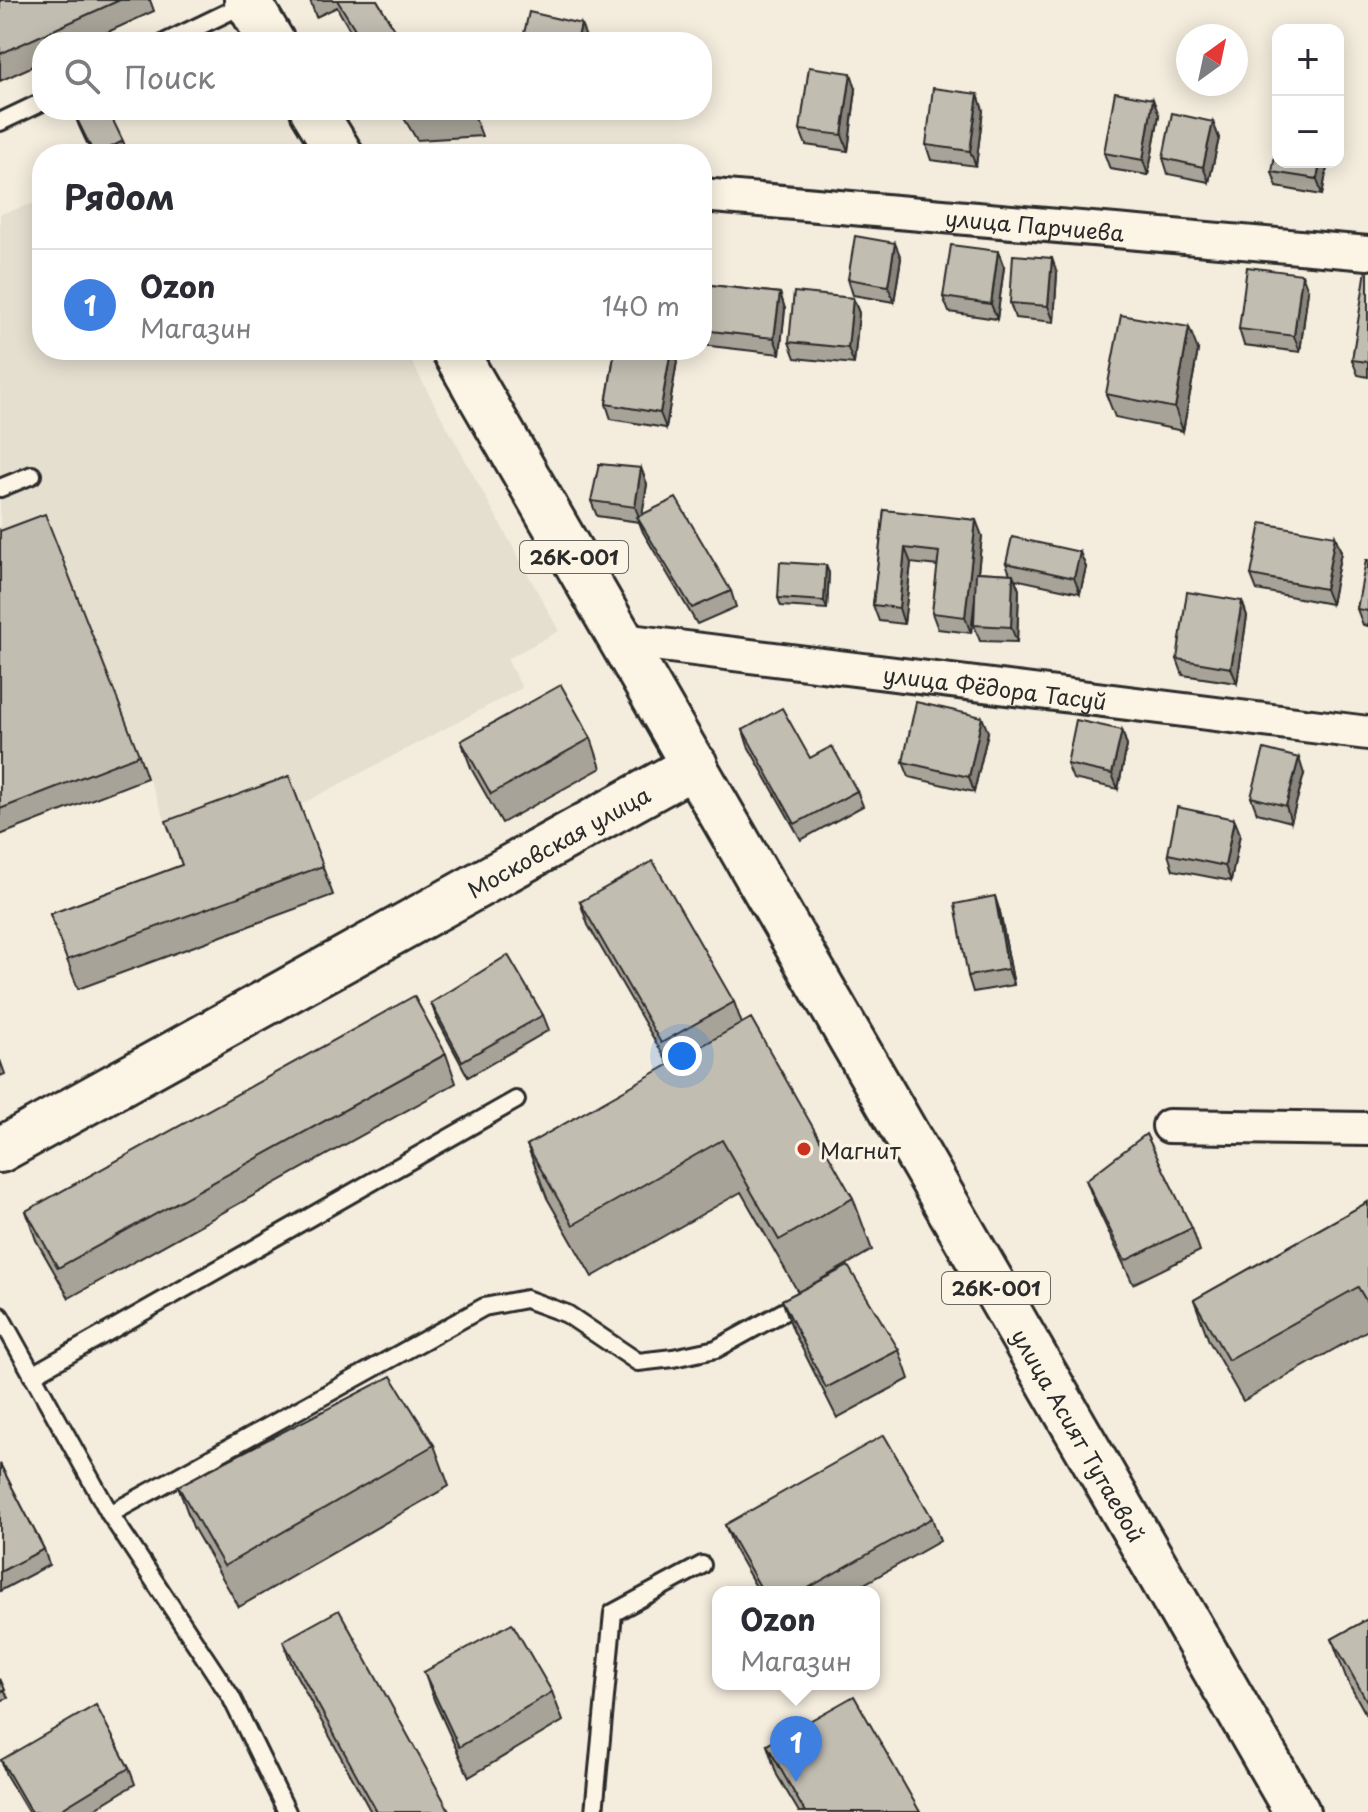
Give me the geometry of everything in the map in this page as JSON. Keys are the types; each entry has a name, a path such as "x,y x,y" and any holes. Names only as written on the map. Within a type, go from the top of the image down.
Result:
{"main road":[{"path":"248,1 266,32"},
{"path":"319,120 334,144"},
{"name":"26К-001","path":"460,360 695,765"},
{"name":"Московская улица","path":"0,1150 695,765"},
{"name":"улица Асият Тутаевой","path":"695,765 1297,1812"}],"street":[{"name":"улица Парчиева","path":"712,196 1368,253"},
{"name":"улица Фёдора Тасуй","path":"622,640 1368,733"},
{"path":"1169,1126 1368,1129"}],"lane":[{"path":"186,32 248,1"},
{"path":"0,122 32,107"},
{"path":"0,488 32,475"},
{"path":"32,1375 516,1100"},
{"path":"110,1514 484,1307 526,1299 567,1314 638,1362 716,1349 785,1311"},
{"path":"0,1316 110,1514 231,1697 287,1812"},
{"path":"594,1812 613,1613 702,1565"}],"shaded area":[{"path":"32,204 32,360 410,360 559,631 507,659 522,688 300,805 177,850 53,537 0,557 0,214"}],"building":[{"path":"0,0 120,0 49,32 32,32 32,40 0,54"},
{"path":"337,0 377,0 396,32 357,32"},
{"path":"529,12 581,24 579,32 524,32"},
{"path":"809,67 851,73 842,135 800,130"},
{"path":"933,88 978,94 970,151 926,145"},
{"path":"1115,92 1153,99 1143,160 1104,153"},
{"path":"1172,113 1213,122 1203,167 1163,158"},
{"path":"77,120 113,120 123,141 117,144 89,144"},
{"path":"1273,168 1319,168 1317,179 1272,172"},
{"path":"855,236 895,243 888,286 848,279"},
{"path":"951,245 998,251 991,304 943,297"},
{"path":"1013,255 1052,258 1048,306 1010,303"},
{"path":"1247,267 1302,274 1294,336 1239,329"},
{"path":"1368,270 1368,362 1352,360"},
{"path":"712,285 780,293 774,338 712,331"},
{"path":"794,292 853,298 848,348 789,342"},
{"path":"1121,315 1189,327 1175,408 1106,394"},
{"path":"613,360 669,360 660,413 606,404"},
{"path":"599,464 641,468 635,507 591,501"},
{"path":"676,498 731,591 692,608 637,517"},
{"path":"884,510 976,520 965,617 932,613 939,552 905,548 899,608 873,605"},
{"path":"45,514 139,755 0,809 0,531"},
{"path":"1261,523 1335,536 1325,589 1251,575"},
{"path":"1012,537 1080,552 1074,578 1006,563"},
{"path":"1368,560 1368,611 1357,609"},
{"path":"780,562 826,565 824,601 778,598"},
{"path":"976,572 1013,574 1011,627 974,625"},
{"path":"1187,592 1242,601 1231,668 1177,659"},
{"path":"561,685 591,738 491,794 461,741"},
{"path":"916,702 982,717 969,777 903,762"},
{"path":"782,708 810,758 832,746 857,791 795,824 743,730"},
{"path":"1076,720 1122,730 1112,774 1067,764"},
{"path":"1264,749 1299,758 1286,806 1251,797"},
{"path":"289,776 323,866 67,960 50,914 182,865 166,821"},
{"path":"1177,807 1234,819 1225,866 1168,854"},
{"path":"653,861 734,1002 661,1043 580,902"},
{"path":"995,896 1008,969 968,976 955,904"},
{"path":"508,955 543,1015 462,1061 431,1003"},
{"path":"414,996 446,1054 58,1268 26,1211"},
{"path":"751,1018 853,1198 779,1240 722,1140 573,1225 527,1145"},
{"path":"1146,1134 1192,1228 1125,1261 1086,1180"},
{"path":"1368,1202 1368,1304 1358,1287 1228,1360 1194,1300"},
{"path":"848,1266 899,1350 826,1388 782,1300"},
{"path":"391,1376 434,1445 224,1566 178,1486"},
{"path":"884,1435 932,1518 812,1586 760,1586 725,1525"},
{"path":"0,1464 44,1549 0,1572"},
{"path":"339,1610 450,1812 377,1812 283,1641"},
{"path":"1368,1619 1368,1703 1332,1639"},
{"path":"512,1623 552,1692 459,1747 424,1672"},
{"path":"854,1696 920,1812 805,1812 767,1745"},
{"path":"96,1705 129,1768 57,1812 31,1812 1,1760"}],"place":[{"name":"Магнит","path":"804,1149"},
{"name":"Ozon","path":"796,1782"}]}
